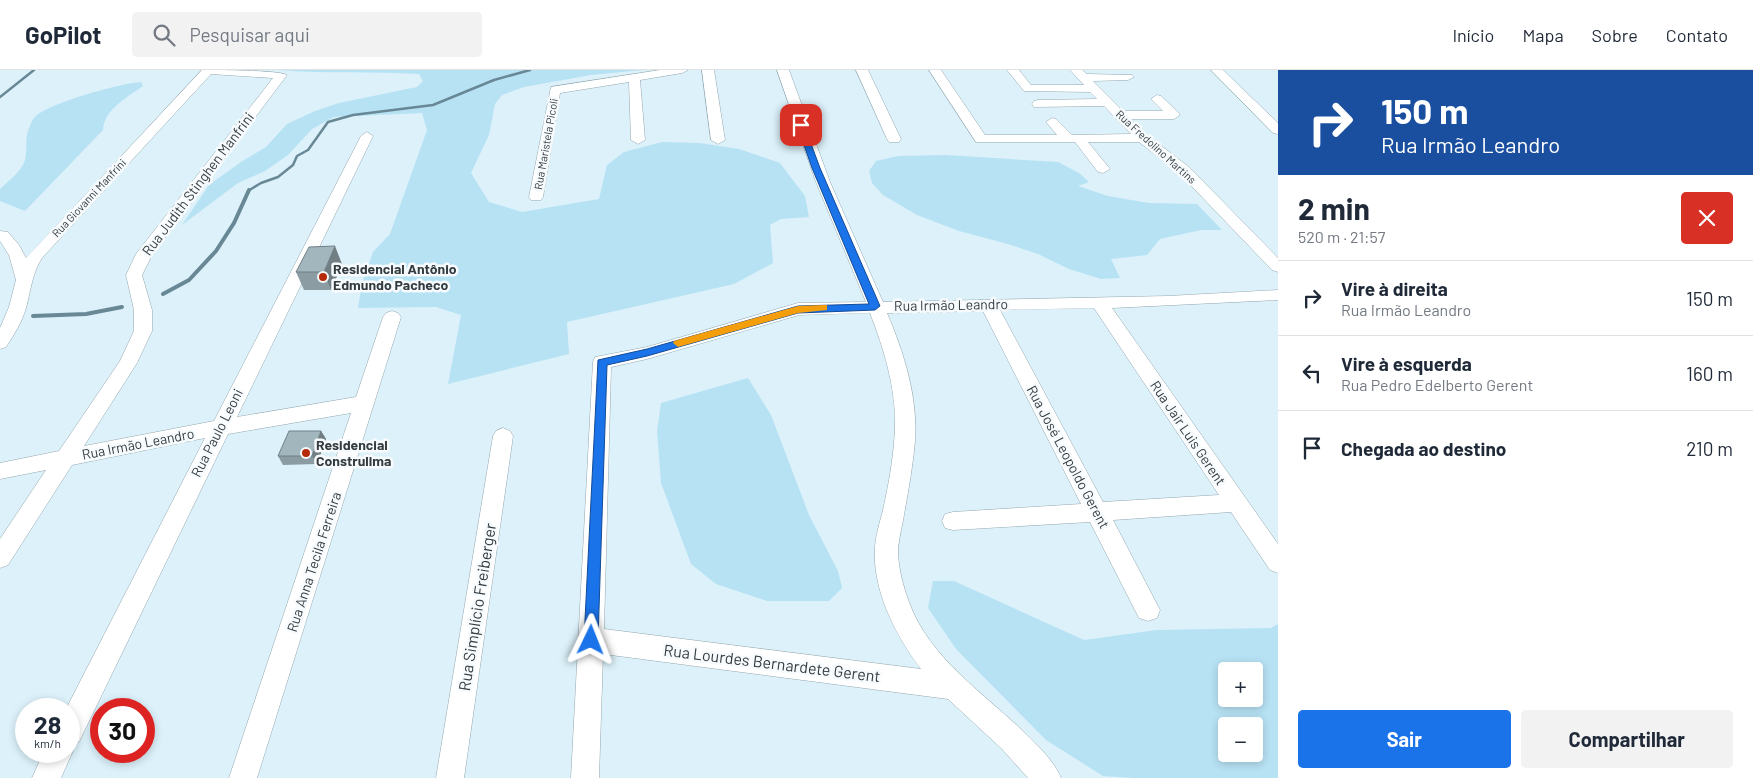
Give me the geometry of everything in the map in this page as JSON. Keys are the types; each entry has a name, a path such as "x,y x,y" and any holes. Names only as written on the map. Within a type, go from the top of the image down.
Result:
{"street":[{"name":"Rua Judith Stinghen Manfrini","path":"0,558 137,346 142,330 143,310 134,275 144,254 281,75 209,70"},
{"name":"Rua Giovanni Manfrini","path":"0,343 13,320 23,278 41,249 209,70"},
{"path":"638,140 634,77 682,70"},
{"path":"708,70 718,140"},
{"path":"783,70 813,160 875,306 896,362 905,418 904,446 889,531 887,558 894,594 905,623 925,656 953,686 1033,760 1047,778"},
{"path":"862,70 894,139"},
{"path":"935,70 981,139 1142,138"},
{"path":"1013,70 1028,89 1093,88"},
{"path":"1217,70 1278,130"},
{"path":"1080,74 1128,77"},
{"name":"Rua Fredolino Martins","path":"1080,74 1142,138 1184,170 1278,267"},
{"name":"Rua Maristela Picoli","path":"536,197 555,90 634,77"},
{"path":"1120,115 1174,115 1157,99"},
{"path":"1038,104 1107,102"},
{"path":"1052,122 1074,139 1104,169"},
{"name":"Rua Paulo Leoni","path":"80,710 219,428 367,136"},
{"path":"3,235 13,245 17,253 23,278"},
{"name":"Rua Irmão Leandro","path":"591,640 602,362 647,352 798,309 1168,300 1278,295"},
{"name":"Rua Jair Luis Gerent","path":"1099,302 1278,564"},
{"name":"Rua José Leopoldo Gerent","path":"988,304 1148,610"},
{"name":"Rua Anna Tecila Ferreira","path":"243,778 392,317"},
{"name":"Rua Irmão Leandro","path":"0,471 219,428 365,403"},
{"name":"Rua Simplício Freiberger","path":"450,778 503,436"},
{"path":"952,521 1236,503"},
{"path":"585,778 591,640"},
{"name":"Rua Lourdes Bernardete Gerent","path":"591,640 953,686"},
{"path":"46,778 53,763"}],"shaded area":[{"path":"278,70 643,70 591,75 524,87 502,95 495,104 489,135 471,173 489,202 522,212 599,199 607,165 624,152 662,142 699,143 739,149 780,163 805,196 809,217 781,219 770,225 773,263 734,284 567,322 569,354 448,384 461,315 436,307 358,308 362,283 373,252 390,234 427,130 422,113 334,117 312,129 288,155 265,171 238,183 182,225 209,185 266,147 287,124 315,111 339,103 417,87 423,81 419,74"},
{"path":"141,82 143,86 112,110 104,123 103,130 25,211 0,201 0,189 18,172 25,160 27,134 35,117 56,105 70,100 103,90"},
{"path":"946,155 1058,162 1079,173 1089,182 1078,186 1108,196 1149,203 1197,204 1222,230 1201,230 1160,239 1147,255 1111,259 1120,278 1101,279 1069,269 1038,254 959,231 917,215 883,195 872,183 869,171 876,161 898,156"},
{"path":"748,378 771,415 809,515 838,571 842,588 829,601 767,601 716,584 691,564 661,483 657,431 661,403"},
{"path":"933,581 954,581 1084,640 1157,630 1271,628 1278,624 1278,778 1134,778 1103,776 1046,740 956,649 928,608"}],"building":[{"path":"335,246 324,272 296,272 309,247"},
{"path":"289,431 321,431 312,456 278,456"}],"waterway":[{"path":"0,97 34,70"},
{"path":"249,191 261,183 278,177 293,165 297,156 308,150 328,122 353,115 433,105 494,80 530,70"},
{"path":"163,294 189,280 216,251 234,223 249,191"},
{"path":"33,316 86,314 122,307"}],"slow traffic":[{"path":"678,343 757,319 798,309 824,308"}],"place":[{"name":"Residencial Antônio Edmundo Pacheco","path":"323,277"},
{"name":"Residencial Construlima","path":"306,453"}],"route":[{"path":"591,640 602,362 647,352 757,319 798,309 875,306 816,168 801,125"}]}
